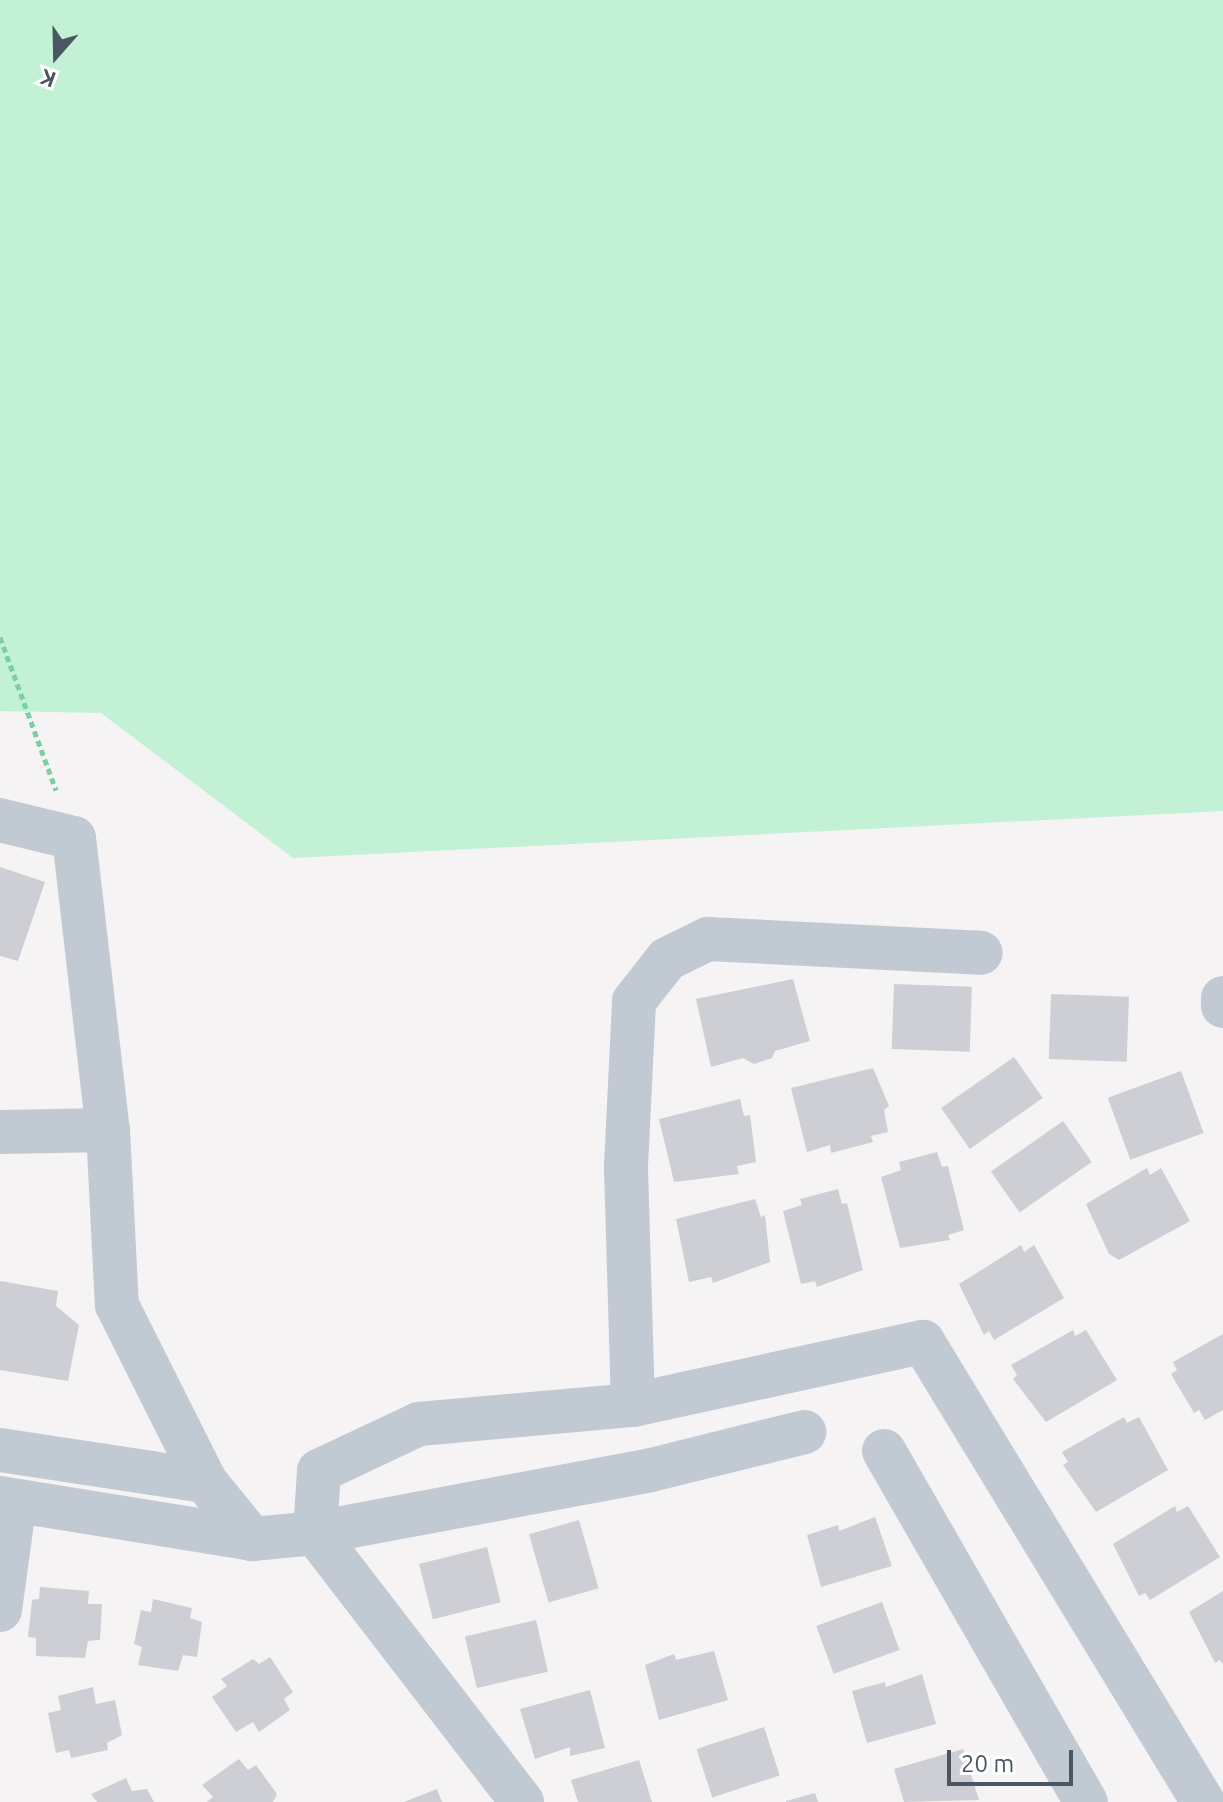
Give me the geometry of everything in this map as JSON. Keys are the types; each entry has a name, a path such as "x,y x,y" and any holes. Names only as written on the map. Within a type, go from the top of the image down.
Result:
{"street":[{"path":"0,820 74,838 108,1130 117,1305 205,1481 252,1539"},
{"path":"633,1405 626,1166 634,1001 667,959 708,939 981,953"},
{"path":"1223,998 1223,1006"},
{"path":"0,1132 108,1130"},
{"path":"522,1802 315,1533 319,1471 419,1424 633,1405 923,1342 1203,1802"},
{"path":"0,1610 7,1499 252,1539 315,1533 651,1470 804,1432"},
{"path":"0,1450 205,1481"},
{"path":"884,1451 1086,1802"}],"path":[{"path":"0,637 74,838"}],"green space":[{"path":"0,0 1223,0 1223,811 293,858 101,713 0,711"}],"building":[{"path":"0,867 45,882 18,961 0,956"},
{"path":"793,979 810,1041 775,1051 772,1058 754,1064 743,1058 711,1067 696,999"},
{"path":"894,984 972,987 970,1052 892,1049"},
{"path":"1051,994 1129,997 1127,1062 1049,1059"},
{"path":"1014,1057 1043,1098 970,1149 941,1108"},
{"path":"873,1068 889,1106 884,1110 888,1132 871,1136 873,1142 831,1153 830,1145 807,1152 791,1088"},
{"path":"1181,1071 1204,1133 1130,1160 1108,1098"},
{"path":"740,1099 744,1116 750,1115 756,1162 737,1166 739,1174 674,1182 659,1119"},
{"path":"1063,1121 1092,1162 1020,1212 991,1171"},
{"path":"937,1152 942,1167 948,1166 964,1230 948,1235 950,1240 900,1248 881,1177 901,1170 899,1162"},
{"path":"1147,1168 1150,1175 1161,1168 1190,1221 1119,1260 1109,1254 1086,1204"},
{"path":"838,1189 842,1204 847,1203 863,1270 817,1287 815,1281 801,1284 783,1211 802,1205 800,1199"},
{"path":"755,1199 761,1217 765,1215 770,1262 713,1283 711,1277 689,1282 676,1219"},
{"path":"1021,1245 1024,1252 1034,1245 1064,1298 994,1340 989,1331 984,1335 959,1284"},
{"path":"0,1281 58,1291 56,1306 79,1325 68,1381 0,1370"},
{"path":"1073,1330 1075,1336 1086,1330 1117,1380 1046,1422 1013,1379 1017,1375 1011,1365"},
{"path":"1223,1334 1223,1410 1205,1420 1199,1410 1194,1413 1171,1374 1177,1370 1173,1362"},
{"path":"1124,1417 1127,1423 1139,1417 1168,1470 1096,1512 1063,1465 1068,1462 1062,1452"},
{"path":"1175,1506 1177,1512 1188,1506 1220,1557 1150,1600 1145,1593 1139,1596 1113,1544"},
{"path":"875,1517 892,1566 821,1587 807,1535 838,1525 839,1531"},
{"path":"579,1520 599,1588 549,1603 529,1534"},
{"path":"487,1547 501,1602 433,1619 419,1564"},
{"path":"40,1587 89,1591 88,1604 102,1604 100,1640 88,1641 85,1658 36,1656 36,1638 28,1637 32,1600 39,1599"},
{"path":"1223,1591 1223,1665 1220,1660 1215,1663 1189,1612"},
{"path":"153,1599 192,1608 190,1618 202,1622 197,1657 183,1655 178,1671 138,1665 142,1647 134,1644 141,1610 151,1612"},
{"path":"882,1602 899,1650 834,1674 816,1626"},
{"path":"536,1620 548,1672 477,1688 465,1636"},
{"path":"714,1651 728,1700 659,1720 645,1665 674,1654 676,1660"},
{"path":"270,1657 293,1692 284,1699 290,1710 259,1732 253,1722 236,1732 212,1697 227,1686 221,1679 253,1659 259,1664"},
{"path":"922,1674 936,1724 867,1743 852,1691 885,1682 886,1687"},
{"path":"93,1687 96,1704 115,1700 122,1735 107,1743 108,1750 71,1758 69,1750 56,1753 48,1713 61,1710 58,1696"},
{"path":"590,1690 605,1748 570,1756 570,1747 535,1759 520,1709"},
{"path":"764,1727 780,1776 712,1797 696,1749"},
{"path":"963,1749 979,1800 904,1802 894,1769"},
{"path":"239,1759 248,1770 256,1765 277,1794 273,1802 207,1802 213,1797 202,1785"},
{"path":"639,1760 652,1802 578,1802 571,1780"},
{"path":"126,1778 132,1791 147,1789 154,1802 97,1802 91,1794"},
{"path":"437,1789 442,1802 404,1802"},
{"path":"815,1793 818,1802 786,1802 786,1801"}]}
